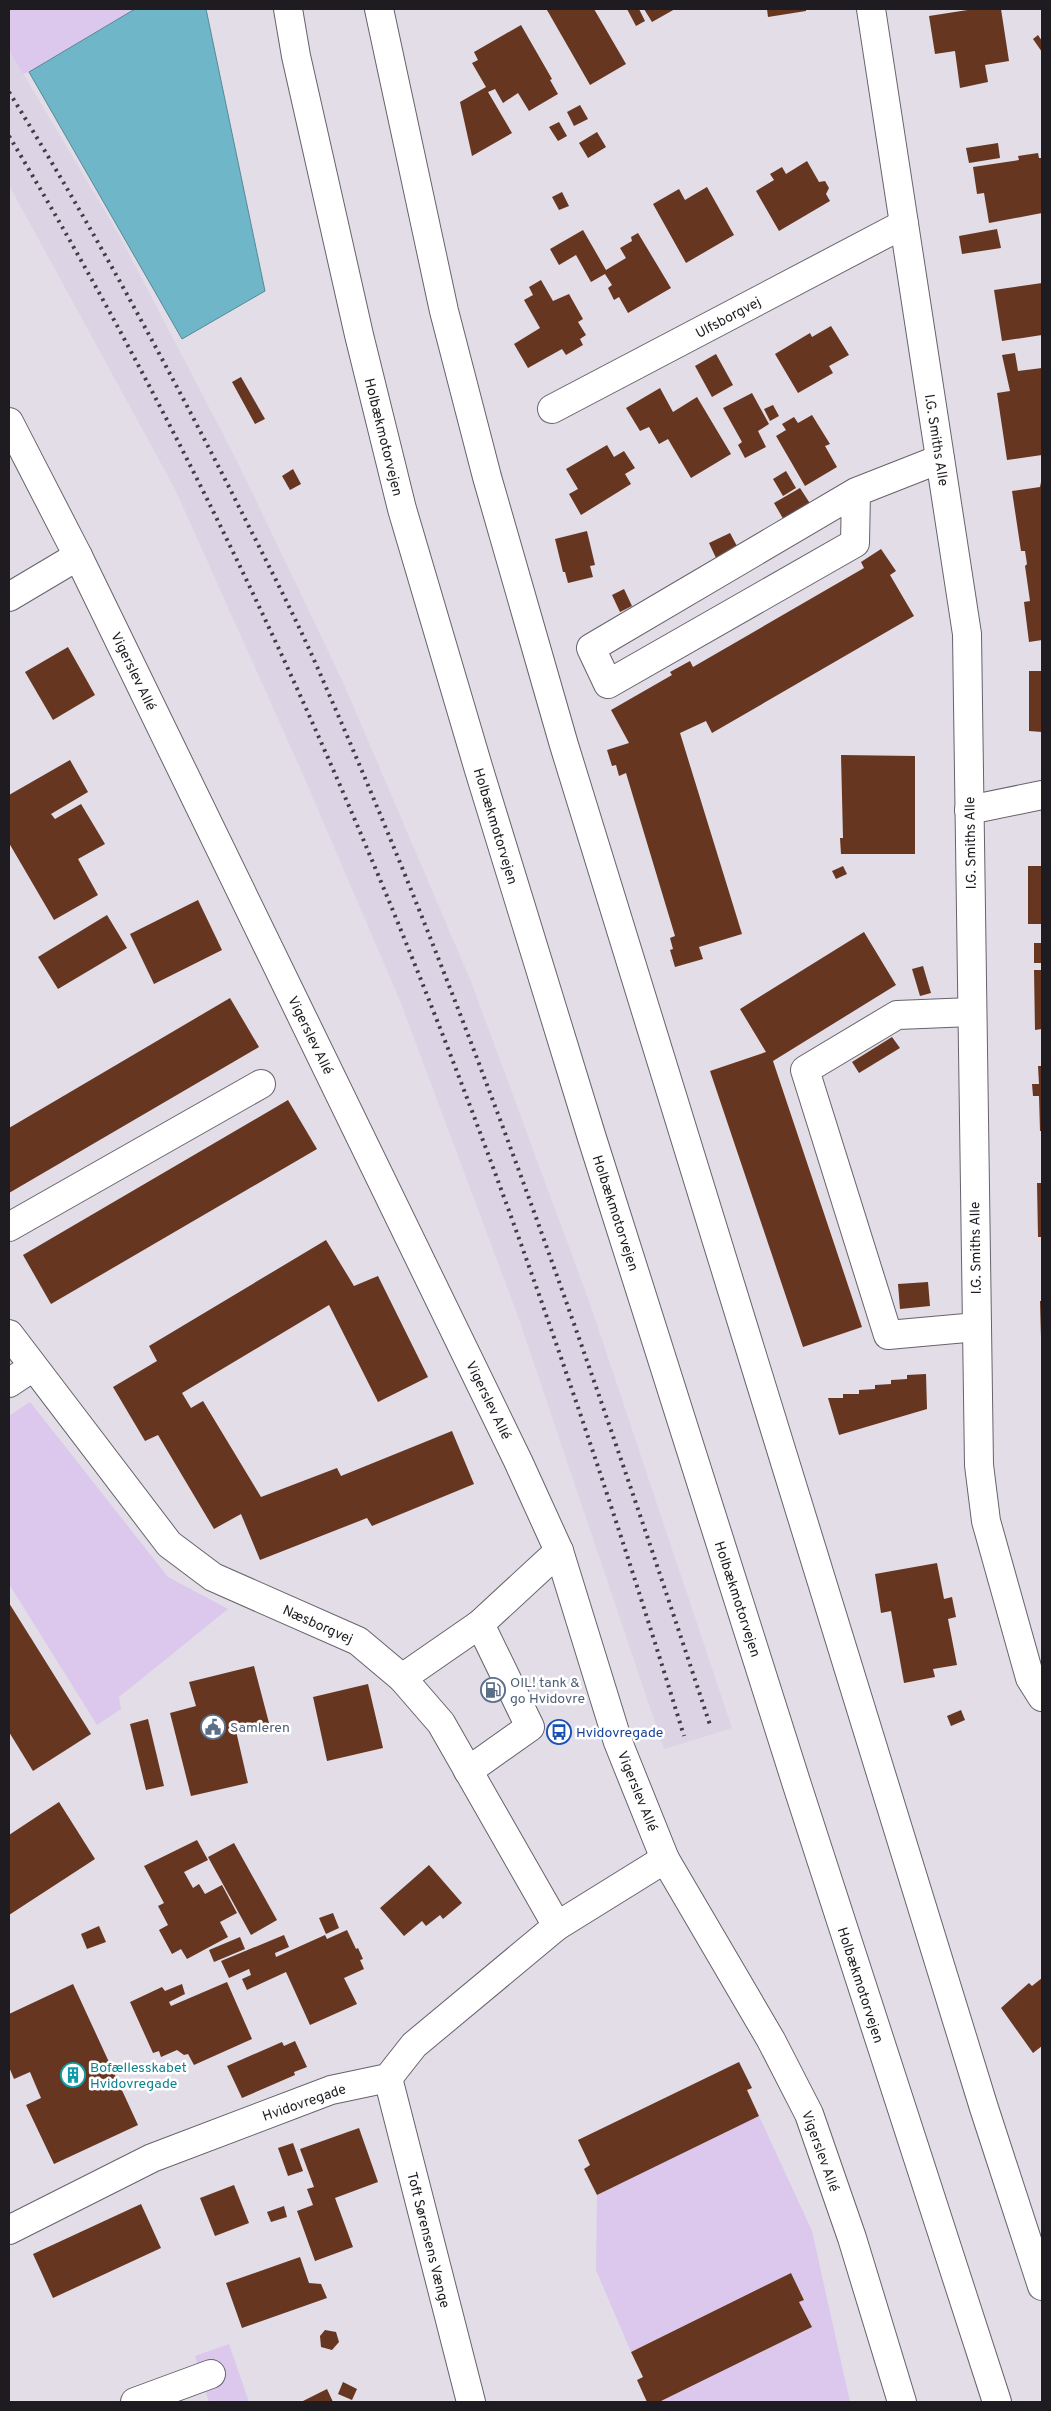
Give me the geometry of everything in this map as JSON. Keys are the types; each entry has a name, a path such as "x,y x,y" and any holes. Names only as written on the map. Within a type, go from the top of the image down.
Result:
{"main road":[{"name":"Holbækmotorvejen","path":"288,9 296,56 354,316 402,509 468,733 592,1138 797,1785 997,2402"},
{"path":"379,9 444,311 487,477 564,745 984,2108 1042,2286"},
{"name":"I.G. Smiths Alle","path":"871,9 967,634 979,1466 986,1521 1036,1687"},
{"name":"Ulfsborgvej","path":"552,409 904,224"},
{"name":"Vigerslev Allé","path":"9,422 78,556 510,1443 558,1550 618,1742 665,1859 771,2040 809,2114 854,2247 902,2402"},
{"path":"856,492 855,543 608,684 591,648 856,492 940,459"},
{"path":"9,597 78,556"},
{"path":"969,810 1042,795"},
{"path":"972,1012 897,1015 805,1070 888,1334 977,1327"},
{"path":"9,1228 261,1084"},
{"name":"Næsborgvej","path":"9,1334 169,1544 213,1577 358,1641 402,1678 441,1722 557,1926"},
{"path":"9,1383 33,1367"},
{"path":"402,1678 480,1624 558,1550"},
{"path":"468,1771 530,1727 480,1624"},
{"path":"388,2078 414,2045 557,1926 665,1859"},
{"name":"Hvidovregade","path":"9,2230 152,2158 331,2090 388,2078"},
{"name":"Toft Sørensens Vænge","path":"388,2078 471,2402"},
{"path":"135,2402 211,2374"}],"shaded area":[{"path":"9,9 135,9 23,74 9,50"},
{"path":"9,50 118,233 237,461 342,680 472,984 590,1304 732,1728 664,1749 520,1322 401,1003 304,777 175,489 9,185"},
{"path":"30,1402 168,1577 228,1609 119,1697 121,1709 97,1725 9,1584 9,1416"},
{"path":"759,2116 812,2231 850,2402 659,2402 811,2327 799,2302 804,2299 791,2273 631,2352 596,2270 597,2195"},
{"path":"229,2344 249,2402 209,2402 195,2356"}],"water":[{"path":"135,9 206,9 265,291 182,339 29,72"}],"building":[{"path":"594,9 626,64 590,85 547,10"},
{"path":"627,9 639,9 645,21 636,26"},
{"path":"644,9 675,9 652,22"},
{"path":"767,9 806,9 806,11 768,17"},
{"path":"974,9 1001,9 1009,61 985,65 988,82 960,88 955,51 935,54 929,16"},
{"path":"521,25 552,79 550,80 558,94 529,111 518,93 503,103 495,89 488,92 512,133 472,156 460,102 486,87 472,63 478,60 474,52"},
{"path":"1038,35 1042,41 1042,52 1033,39"},
{"path":"580,105 588,119 574,126 567,112"},
{"path":"559,122 567,136 558,141 549,127"},
{"path":"597,132 606,147 588,158 579,143"},
{"path":"998,143 1000,158 969,163 966,148"},
{"path":"1038,153 1039,158 1042,158 1042,213 989,223 984,193 977,194 973,167 1019,160 1018,156"},
{"path":"807,161 819,182 825,181 829,188 826,194 830,201 779,231 756,191 774,180 770,174 782,167 786,174"},
{"path":"707,187 734,235 686,263 653,204 679,189 685,200"},
{"path":"562,192 569,206 559,210 552,197"},
{"path":"997,229 1001,248 962,254 959,236"},
{"path":"583,230 606,270 626,258 620,248 632,241 631,237 638,233 671,288 628,313 619,297 614,300 608,288 612,285 605,274 591,282 576,255 559,265 550,249"},
{"path":"541,280 553,301 569,294 583,319 578,322 586,335 580,339 583,345 566,355 562,349 528,368 514,344 540,328 524,300 533,295 529,287"},
{"path":"1042,283 1042,335 1002,341 994,290"},
{"path":"831,326 849,355 829,366 833,373 798,393 775,354 810,333 812,337"},
{"path":"1015,353 1018,371 1042,368 1042,455 1007,460 997,393 1010,391 1002,355"},
{"path":"716,354 733,385 712,397 695,366"},
{"path":"241,377 265,419 255,424 232,382"},
{"path":"660,388 673,412 697,397 731,454 691,478 668,439 659,444 649,427 640,431 626,408"},
{"path":"752,393 769,424 758,431 766,447 745,458 738,445 742,442 723,408"},
{"path":"773,405 779,416 770,421 764,409"},
{"path":"812,415 830,444 825,446 837,467 805,486 776,436 786,430 782,424 794,417 798,423"},
{"path":"607,445 614,457 624,451 635,468 625,474 631,484 581,515 569,494 578,489 566,469"},
{"path":"293,469 301,484 290,490 282,476"},
{"path":"786,471 796,488 783,496 773,479"},
{"path":"1041,482 1042,640 1029,642 1024,602 1030,601 1025,566 1027,564 1025,551 1021,551 1012,491 1040,487"},
{"path":"800,488 811,505 785,522 774,503"},
{"path":"587,531 595,565 590,566 593,577 568,583 565,572 563,572 555,539"},
{"path":"730,533 738,548 716,558 709,543"},
{"path":"881,549 896,571 890,575 914,616 712,733 706,721 680,733 742,934 699,947 703,959 675,967 670,950 673,949 670,938 675,936 626,773 619,776 616,765 612,766 607,750 629,743 611,710 672,675 670,672 690,661 693,667 864,568 861,562"},
{"path":"624,589 632,606 620,612 612,595"},
{"path":"68,647 95,695 53,720 25,672"},
{"path":"1029,671 1042,671 1042,732 1029,731"},
{"path":"841,755 915,756 915,854 841,854 840,838 843,838"},
{"path":"70,760 88,792 51,814 55,819 81,804 105,844 78,859 98,895 54,920 9,843 9,795"},
{"path":"843,866 847,874 836,879 832,871"},
{"path":"1028,866 1042,866 1042,924 1028,924"},
{"path":"198,900 222,950 154,984 130,934"},
{"path":"107,915 127,948 58,989 38,957"},
{"path":"864,932 896,985 773,1061 862,1327 803,1347 710,1071 766,1052 740,1009"},
{"path":"1034,943 1042,943 1042,963 1034,963"},
{"path":"923,966 931,993 920,996 912,969"},
{"path":"1034,970 1042,970 1042,1029 1035,1030"},
{"path":"230,998 259,1047 9,1193 9,1128"},
{"path":"892,1037 900,1048 859,1073 852,1062"},
{"path":"1038,1066 1042,1066 1042,1131 1040,1131 1039,1096 1033,1096 1032,1084 1039,1084"},
{"path":"288,1100 317,1149 51,1304 23,1255"},
{"path":"1037,1183 1042,1183 1042,1237 1038,1237"},
{"path":"326,1240 354,1286 378,1276 428,1377 378,1402 329,1305 182,1393 191,1408 203,1401 261,1497 337,1468 341,1476 452,1431 474,1484 372,1526 367,1518 260,1560 241,1514 214,1529 158,1435 145,1441 113,1387 157,1361 149,1346"},
{"path":"928,1282 930,1306 900,1309 898,1284"},
{"path":"1040,1301 1042,1301 1042,1337 1041,1337"},
{"path":"926,1374 927,1409 839,1435 828,1398 843,1398 843,1394 859,1394 859,1390 875,1389 875,1385 891,1384 891,1380 907,1379 907,1375"},
{"path":"937,1563 944,1599 952,1597 956,1617 948,1619 957,1665 933,1669 935,1677 904,1683 891,1611 881,1613 875,1574"},
{"path":"9,1603 91,1734 33,1771 9,1732"},
{"name":"Samleren","path":"254,1666 269,1723 236,1731 248,1783 191,1796 170,1713 196,1706 189,1682"},
{"path":"368,1684 383,1748 327,1761 313,1697"},
{"path":"961,1710 965,1720 951,1726 947,1716"},
{"path":"148,1719 164,1786 146,1790 130,1724"},
{"path":"59,1802 95,1859 9,1915 9,1835"},
{"path":"197,1840 208,1860 184,1872 193,1888 199,1884 205,1894 222,1885 237,1913 220,1922 228,1937 187,1959 181,1949 172,1954 159,1930 168,1925 158,1906 164,1903 144,1866"},
{"path":"234,1843 277,1920 251,1935 208,1857"},
{"path":"429,1865 462,1903 443,1919 440,1915 426,1926 422,1921 404,1936 380,1908"},
{"path":"333,1913 339,1928 326,1934 319,1918"},
{"path":"99,1926 106,1942 87,1949 81,1934"},
{"path":"347,1930 363,1959 360,1960 364,1969 344,1978 357,2004 310,2025 286,1972 247,1990 242,1979 251,1975 249,1969 229,1978 221,1961 284,1935 289,1947 275,1953 276,1957 325,1935 327,1939"},
{"path":"240,1937 245,1949 214,1962 209,1950"},
{"path":"1042,1978 1042,2046 1033,2053 1001,2008 1029,1983 1032,1986"},
{"path":"227,1982 252,2039 194,2065 188,2054 184,2055 177,2050 161,2057 159,2051 153,2053 130,2002 162,1987 165,1991 182,1984 185,1994 169,2002 171,2006"},
{"name":"Bofællesskabet Hvidovregade","path":"73,1984 138,2125 54,2164 26,2105 41,2098 30,2072 14,2079 9,2067 9,2014"},
{"path":"295,2041 307,2067 294,2072 295,2075 242,2098 227,2066 282,2042 284,2046"},
{"path":"739,2062 752,2088 747,2090 759,2116 597,2195 584,2169 590,2165 578,2140"},
{"path":"359,2128 378,2182 335,2198 353,2247 315,2261 297,2211 313,2205 307,2189 314,2187 300,2149"},
{"path":"293,2143 303,2171 288,2176 278,2148"},
{"path":"234,2185 249,2223 215,2236 200,2198"},
{"path":"141,2204 161,2248 53,2298 33,2254"},
{"path":"284,2206 287,2217 271,2222 267,2212"},
{"path":"300,2257 309,2283 321,2284 327,2298 242,2328 226,2283"},
{"path":"791,2273 804,2300 799,2302 812,2327 659,2402 647,2402 637,2380 643,2377 631,2352"},
{"path":"325,2330 336,2332 339,2342 332,2350 321,2347 320,2336"},
{"path":"343,2382 357,2389 352,2400 338,2394"},
{"path":"327,2389 333,2402 301,2402"}],"railway":[{"path":"9,92 124,289 231,491 303,636 380,813 432,942 530,1202 623,1464 711,1728"},
{"path":"9,136 117,326 217,519 309,716 395,915 474,1118 549,1322 618,1528 684,1736"}],"place":[{"name":"OIL! tank & go Hvidovre","path":"493,1690"},
{"name":"Samleren","path":"213,1727"},
{"name":"Hvidovregade","path":"559,1732"},
{"name":"Bofællesskabet Hvidovregade","path":"73,2075"}]}
